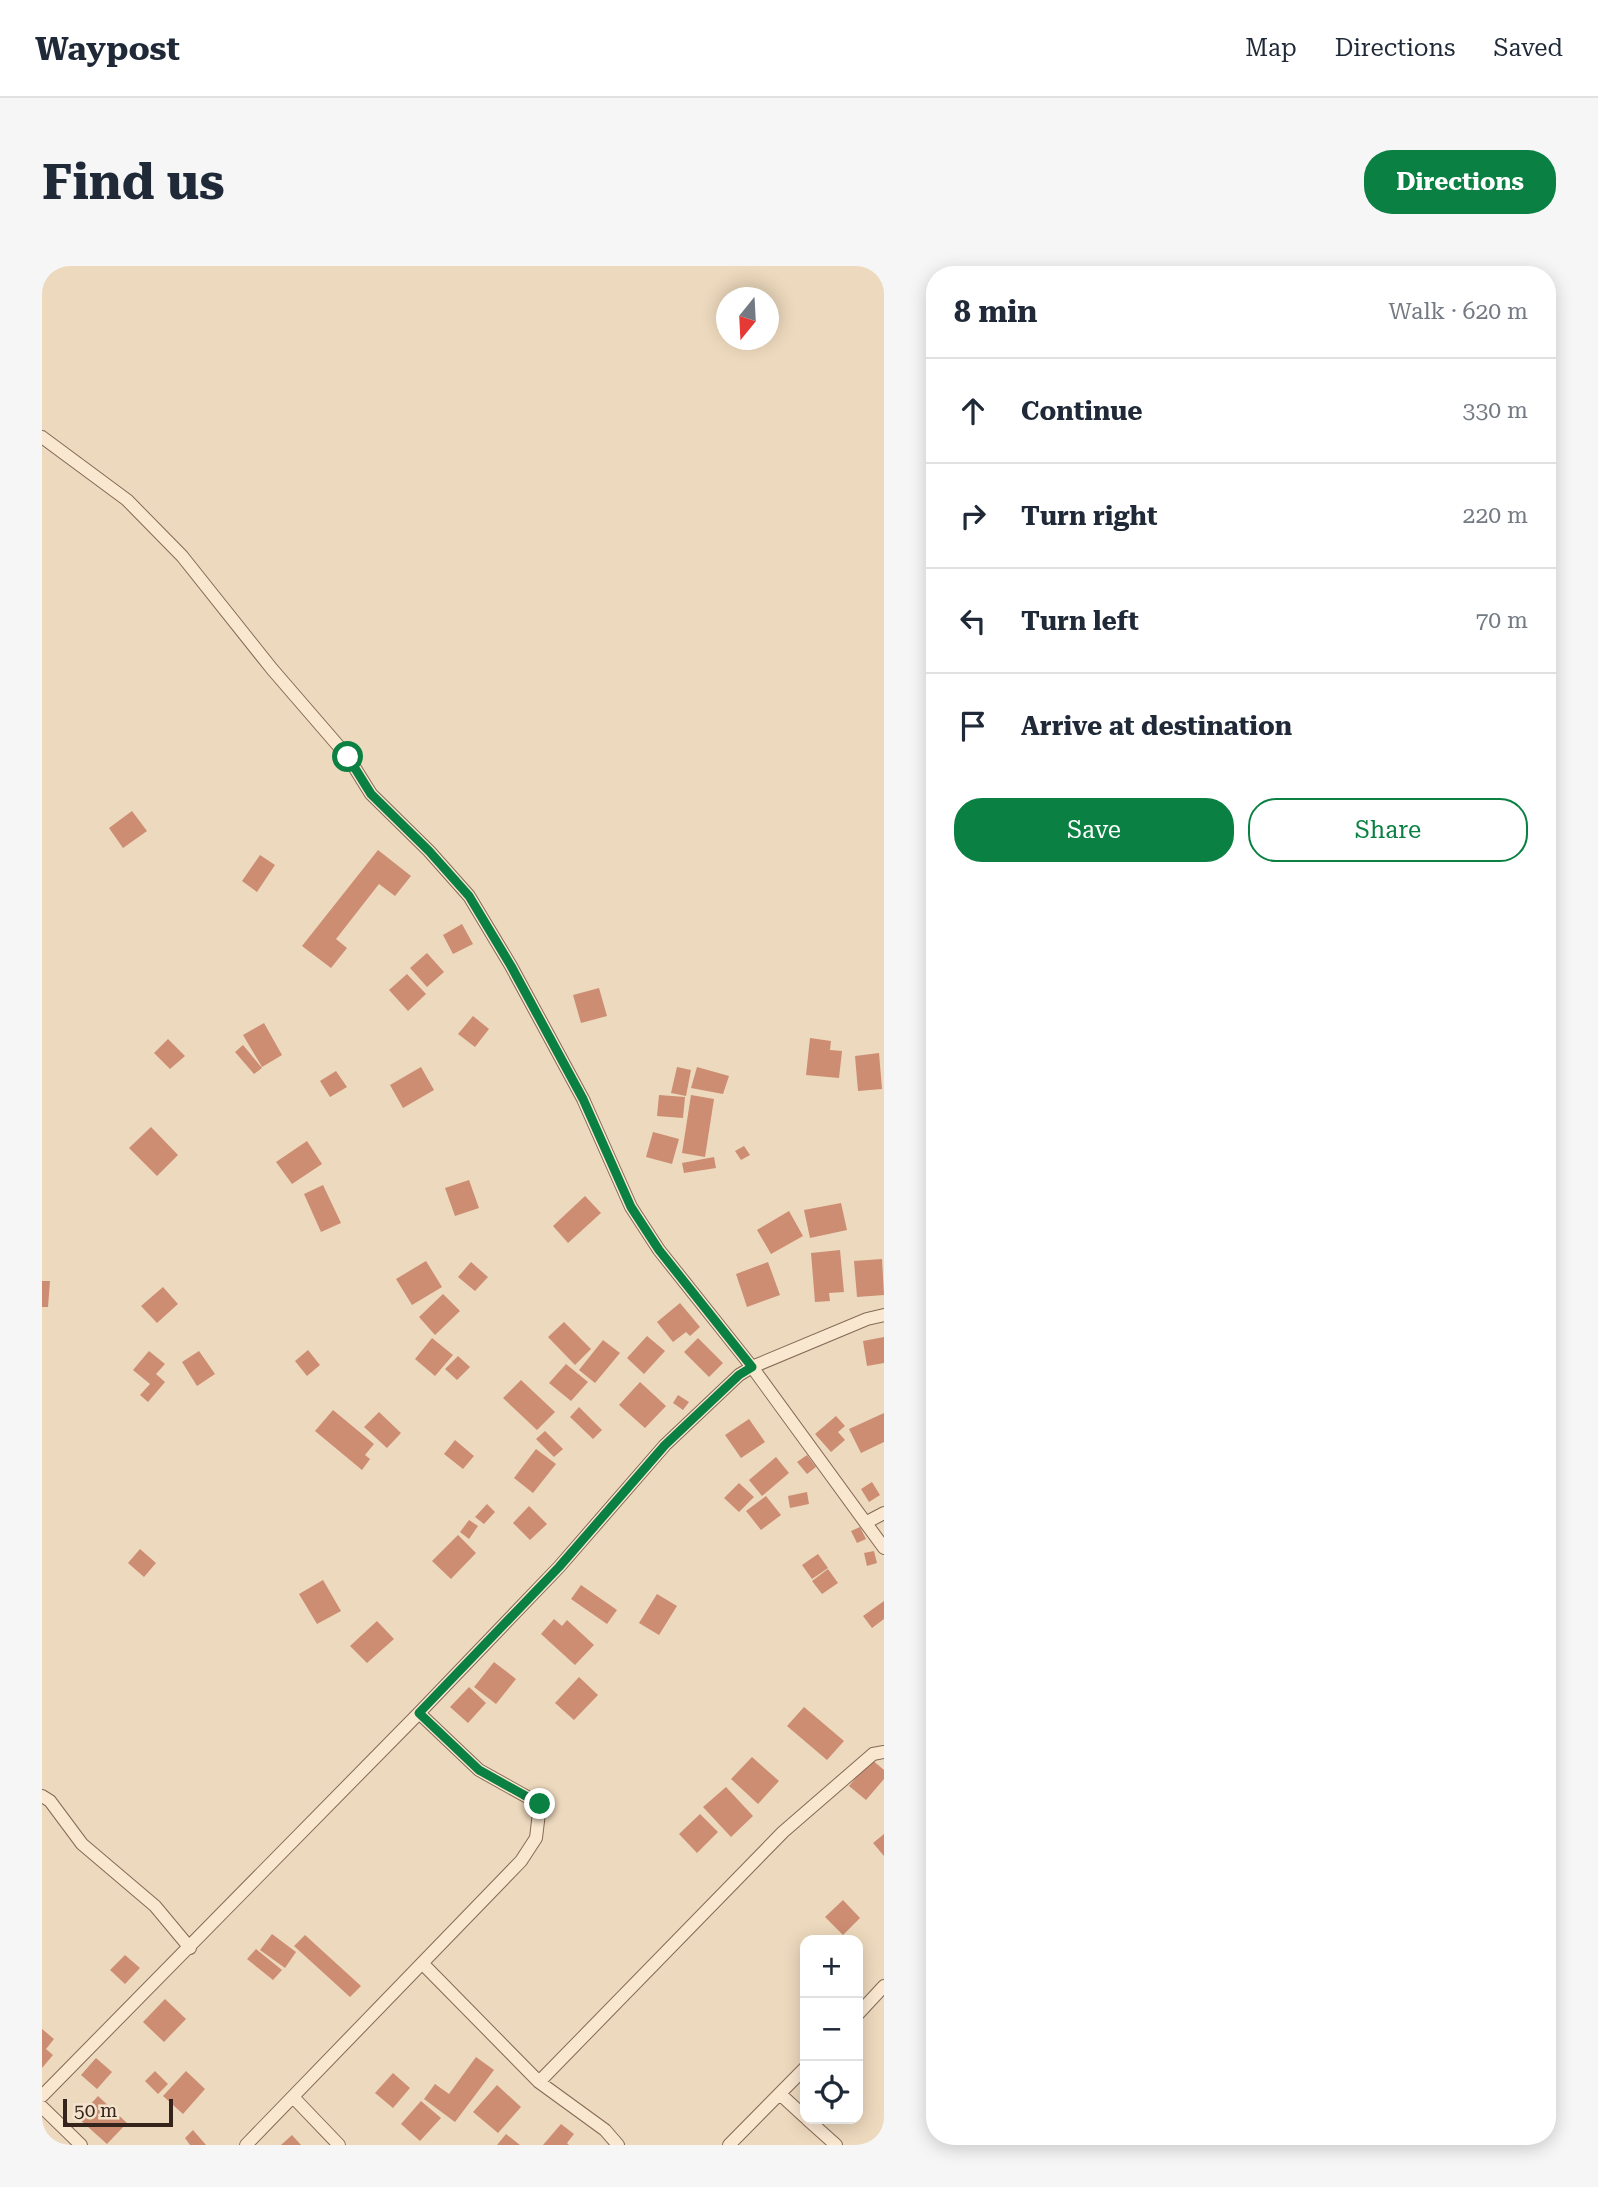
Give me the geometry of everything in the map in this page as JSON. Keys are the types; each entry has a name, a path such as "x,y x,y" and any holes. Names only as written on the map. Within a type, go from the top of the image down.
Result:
{"street":[{"path":"42,437 127,500 182,556 272,669 348,757 371,794 429,851 469,896 511,966 583,1099 631,1207 659,1250 752,1367 884,1548"},
{"path":"42,2096 419,1713 559,1567 665,1445 739,1375 752,1367 867,1319 884,1315"},
{"path":"867,1522 884,1513"},
{"path":"246,2145 521,1861 536,1838 540,1804 479,1770 419,1713"},
{"path":"539,2081 783,1832 873,1754 884,1752"},
{"path":"42,1796 50,1801 82,1844 155,1906 190,1948"},
{"path":"422,1963 539,2081 605,2130 618,2145"},
{"path":"863,2009 884,1986"},
{"path":"729,2145 800,2073"},
{"path":"780,2094 800,2112"},
{"path":"293,2097 339,2145"},
{"path":"42,2107 81,2145"},
{"path":"813,2124 836,2145"}],"building":[{"path":"132,811 147,831 123,848 109,828"},
{"path":"378,850 411,876 395,896 379,884 336,939 347,948 331,968 302,946"},
{"path":"260,855 275,865 257,892 242,881"},
{"path":"462,924 473,944 453,954 443,935"},
{"path":"427,953 444,972 427,987 410,968"},
{"path":"407,974 426,994 408,1011 389,990"},
{"path":"599,988 607,1016 581,1023 573,995"},
{"path":"473,1016 489,1029 475,1047 458,1034"},
{"path":"264,1023 282,1055 262,1067 243,1035"},
{"path":"810,1038 831,1041 830,1050 842,1051 839,1078 806,1075"},
{"path":"168,1039 185,1056 170,1069 154,1053"},
{"path":"243,1045 262,1068 254,1074 235,1052"},
{"path":"879,1053 882,1089 858,1091 855,1056"},
{"path":"421,1067 434,1090 403,1108 390,1085"},
{"path":"677,1067 691,1070 686,1096 671,1093"},
{"path":"697,1067 729,1076 723,1094 691,1088"},
{"path":"336,1071 347,1087 330,1097 320,1081"},
{"path":"659,1095 685,1097 683,1118 657,1116"},
{"path":"691,1095 714,1099 705,1157 682,1153"},
{"path":"151,1127 178,1155 157,1176 129,1148"},
{"path":"653,1132 679,1139 672,1164 646,1157"},
{"path":"307,1141 322,1164 292,1184 276,1162"},
{"path":"744,1146 750,1155 741,1160 735,1151"},
{"path":"714,1157 716,1168 684,1173 682,1163"},
{"path":"469,1180 479,1208 455,1216 445,1188"},
{"path":"323,1185 341,1223 321,1232 304,1194"},
{"path":"585,1196 601,1213 568,1243 553,1226"},
{"path":"841,1203 847,1230 810,1238 804,1210"},
{"path":"789,1211 803,1236 771,1254 757,1230"},
{"path":"840,1250 844,1292 829,1293 830,1301 815,1302 811,1253"},
{"path":"882,1259 884,1295 857,1297 854,1261"},
{"path":"426,1261 442,1287 412,1305 396,1279"},
{"path":"471,1262 488,1277 475,1291 458,1277"},
{"path":"768,1262 780,1295 747,1307 736,1274"},
{"path":"42,1281 50,1281 48,1307 42,1307"},
{"path":"163,1287 178,1304 157,1323 141,1306"},
{"path":"443,1294 460,1311 435,1335 419,1317"},
{"path":"680,1303 700,1327 690,1336 686,1332 673,1342 657,1322"},
{"path":"564,1322 591,1349 575,1365 548,1337"},
{"path":"647,1336 665,1351 644,1374 627,1358"},
{"path":"884,1337 884,1363 867,1366 863,1341"},
{"path":"432,1338 453,1355 435,1376 415,1359"},
{"path":"698,1338 723,1363 709,1377 684,1352"},
{"path":"603,1340 620,1353 595,1383 579,1370"},
{"path":"308,1350 320,1365 307,1376 295,1361"},
{"path":"149,1351 165,1364 156,1374 165,1382 148,1402 140,1395 150,1384 133,1370"},
{"path":"199,1351 215,1374 197,1386 182,1362"},
{"path":"458,1356 470,1367 457,1380 445,1369"},
{"path":"566,1364 588,1382 571,1401 549,1383"},
{"path":"521,1380 555,1412 537,1430 503,1398"},
{"path":"640,1382 666,1406 645,1428 619,1405"},
{"path":"678,1395 689,1402 683,1410 673,1403"},
{"path":"579,1407 602,1430 593,1439 570,1417"},
{"path":"333,1410 374,1444 365,1455 370,1459 362,1470 315,1431"},
{"path":"379,1412 401,1433 387,1448 364,1427"},
{"path":"884,1413 884,1442 861,1453 849,1429"},
{"path":"836,1416 845,1426 838,1432 845,1440 831,1452 815,1434"},
{"path":"749,1419 765,1442 741,1458 725,1435"},
{"path":"545,1431 563,1449 554,1457 536,1439"},
{"path":"455,1440 474,1456 463,1469 444,1454"},
{"path":"536,1449 556,1464 533,1493 514,1478"},
{"path":"807,1455 816,1467 807,1474 797,1462"},
{"path":"776,1457 789,1473 762,1496 749,1480"},
{"path":"872,1482 880,1495 869,1502 861,1489"},
{"path":"739,1483 754,1497 739,1512 724,1498"},
{"path":"807,1492 809,1504 790,1508 788,1496"},
{"path":"766,1496 781,1515 761,1530 746,1511"},
{"path":"487,1504 495,1512 484,1524 475,1517"},
{"path":"529,1506 547,1524 530,1540 513,1523"},
{"path":"469,1520 478,1526 469,1539 460,1532"},
{"path":"860,1527 866,1539 857,1543 851,1531"},
{"path":"458,1535 476,1553 451,1579 432,1561"},
{"path":"140,1549 156,1563 144,1577 128,1563"},
{"path":"874,1551 877,1563 867,1566 864,1553"},
{"path":"818,1554 828,1568 812,1579 802,1565"},
{"path":"828,1569 838,1583 822,1594 812,1581"},
{"path":"323,1580 341,1611 317,1624 299,1594"},
{"path":"581,1585 617,1610 607,1624 571,1599"},
{"path":"657,1594 677,1606 659,1635 639,1623"},
{"path":"884,1601 884,1619 872,1628 863,1616"},
{"path":"554,1619 562,1626 567,1620 594,1645 575,1665 541,1634"},
{"path":"377,1621 394,1639 367,1663 350,1646"},
{"path":"494,1662 516,1679 496,1704 474,1687"},
{"path":"579,1677 598,1695 574,1720 555,1703"},
{"path":"469,1687 486,1703 468,1723 450,1707"},
{"path":"804,1707 844,1741 827,1760 787,1726"},
{"path":"752,1757 779,1781 758,1804 731,1779"},
{"path":"871,1759 884,1770 884,1779 866,1800 849,1786"},
{"path":"726,1787 753,1816 731,1837 703,1807"},
{"path":"700,1814 718,1832 697,1853 679,1834"},
{"path":"884,1834 884,1856 873,1843"},
{"path":"843,1900 860,1918 843,1935 825,1917"},
{"path":"272,1934 296,1952 285,1968 260,1950"},
{"path":"305,1935 361,1986 350,1997 294,1946"},
{"path":"256,1949 282,1970 273,1980 247,1959"},
{"path":"125,1955 140,1968 125,1984 110,1970"},
{"path":"165,1999 186,2019 164,2042 143,2022"},
{"path":"42,2029 54,2039 46,2049 53,2055 42,2068"},
{"path":"476,2057 494,2070 455,2122 424,2099 435,2084 449,2094"},
{"path":"96,2058 112,2072 97,2089 81,2075"},
{"path":"155,2071 168,2084 158,2094 145,2081"},
{"path":"186,2071 205,2089 183,2114 163,2096"},
{"path":"393,2073 410,2088 393,2108 375,2093"},
{"path":"497,2085 521,2107 498,2133 473,2112"},
{"path":"98,2096 127,2123 107,2144 78,2118"},
{"path":"421,2101 441,2118 420,2141 401,2124"},
{"path":"561,2124 574,2134 567,2143 569,2145 543,2145"},
{"path":"193,2130 206,2145 190,2145 185,2138"},
{"path":"506,2134 520,2145 497,2145"},
{"path":"292,2135 301,2145 281,2145"}],"route":[{"path":"348,757 371,794 429,851 469,896 511,966 583,1099 631,1207 659,1250 752,1367 739,1375 665,1445 559,1567 419,1713 479,1770 540,1804"}]}
